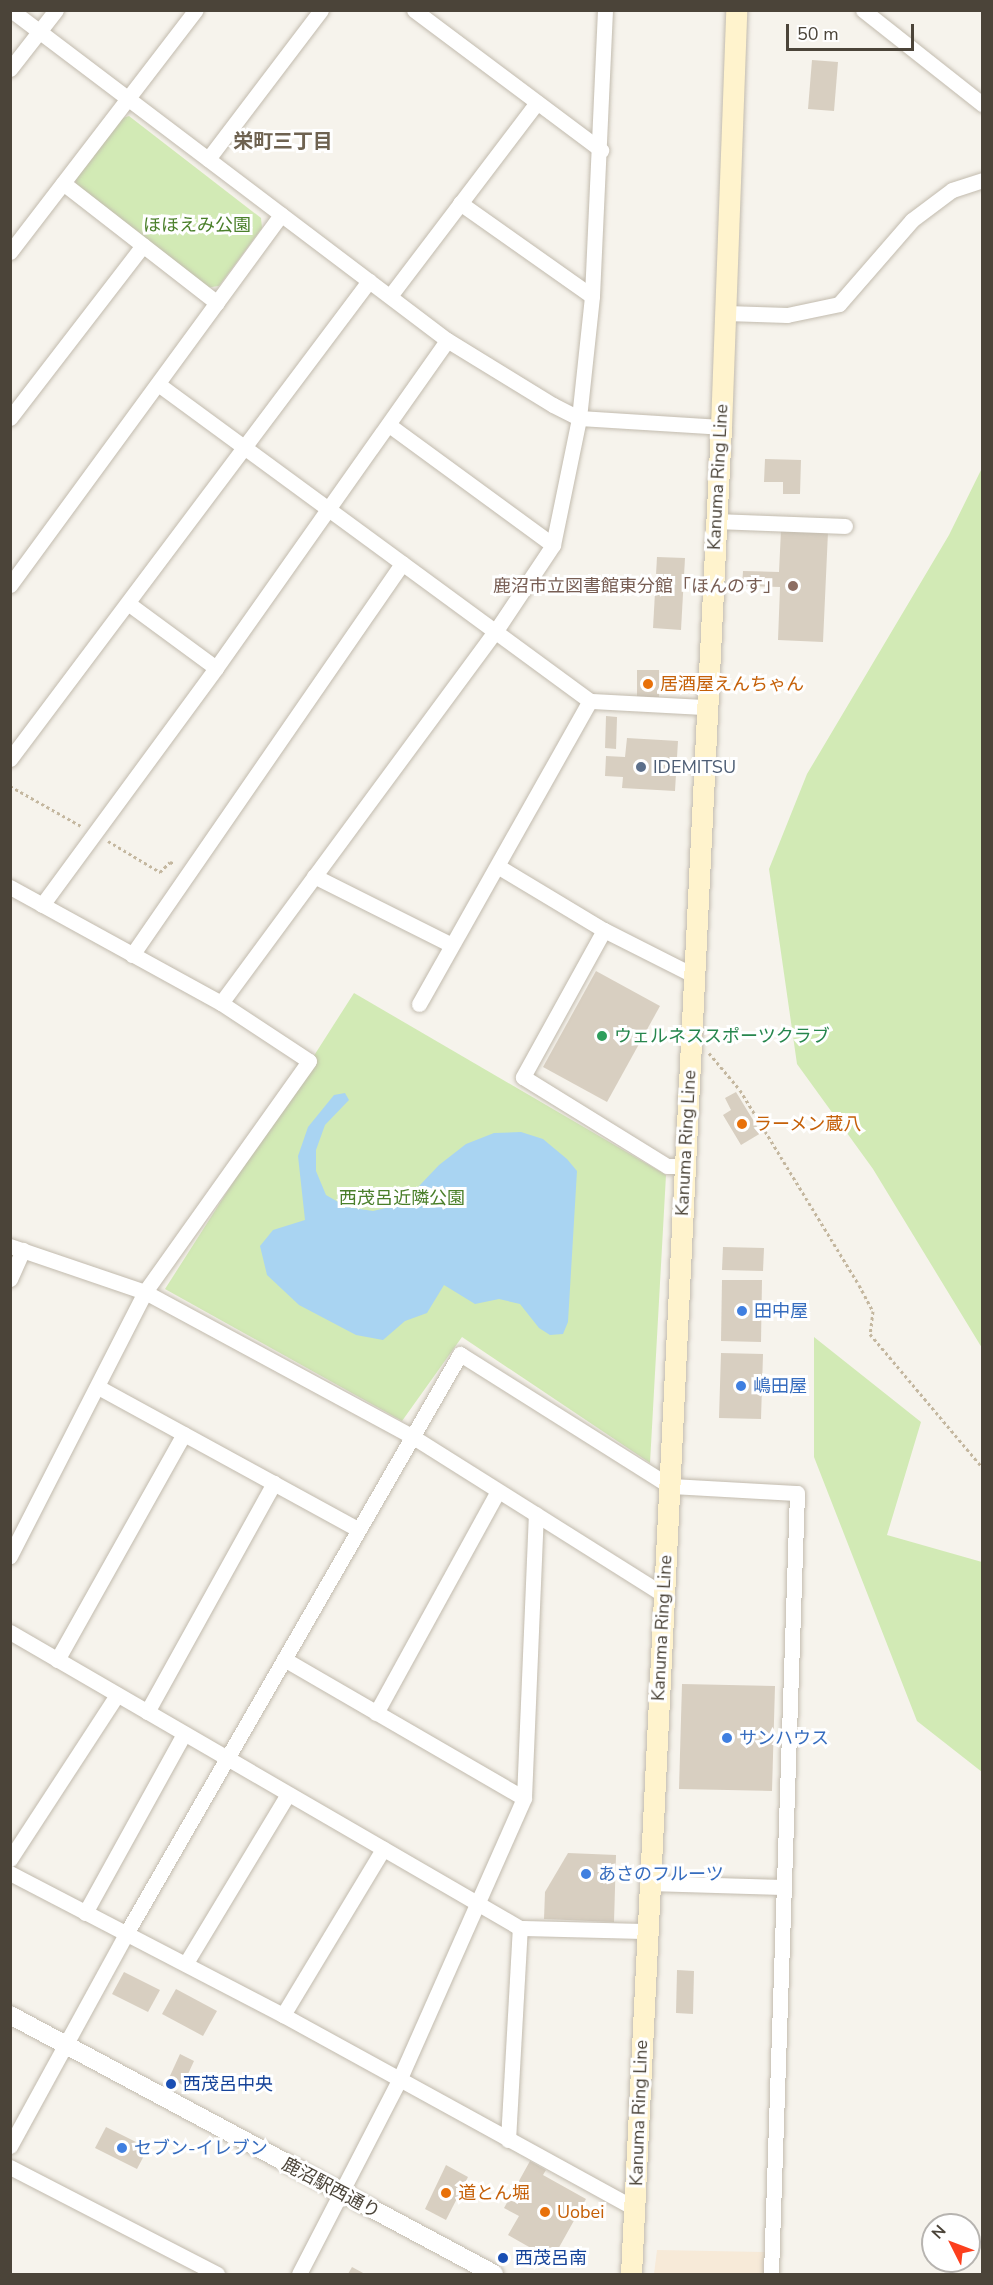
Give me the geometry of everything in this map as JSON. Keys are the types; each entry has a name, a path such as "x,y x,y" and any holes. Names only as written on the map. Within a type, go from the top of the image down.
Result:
{"main road":[{"name":"Kanuma Ring Line","path":"631,2274 705,707 721,427 736,10"}],"street":[{"path":"11,10 447,340 579,418 721,427"},
{"path":"10,69 56,10"},
{"path":"10,252 196,10"},
{"path":"208,159 321,10"},
{"path":"414,10 601,150"},
{"path":"221,1003 495,632 553,546 579,418 592,296 601,150 605,10"},
{"path":"863,10 982,104"},
{"path":"390,296 537,102"},
{"path":"726,313 787,315 839,304 912,220 952,190 982,180"},
{"path":"63,183 217,303"},
{"path":"460,203 592,296"},
{"path":"10,585 280,215"},
{"path":"10,418 143,245"},
{"path":"10,759 129,604 369,281"},
{"path":"42,905 216,668 447,340"},
{"path":"158,384 590,701 705,707"},
{"path":"389,425 553,546"},
{"path":"716,521 845,525"},
{"path":"132,955 402,564"},
{"path":"129,604 216,668"},
{"path":"419,1004 499,867 590,701"},
{"path":"499,867 604,930 693,975"},
{"path":"314,876 452,945"},
{"path":"10,887 221,1003 309,1061 145,1292 10,1556"},
{"path":"604,930 523,1077 667,1166 685,1166"},
{"path":"10,1279 17,1248 145,1292 410,1436 664,1595"},
{"path":"10,2146 126,1932 228,1759 410,1436 460,1354 670,1486 797,1493 771,2274"},
{"path":"98,1387 357,1528"},
{"path":"57,1660 184,1434"},
{"path":"147,1712 274,1484"},
{"path":"376,1713 498,1491"},
{"path":"299,2274 400,2078 524,1798 536,1514"},
{"path":"10,1632 520,1928 646,1931"},
{"path":"284,1659 524,1798"},
{"path":"10,1859 117,1695"},
{"path":"85,1913 184,1734"},
{"path":"186,1963 288,1794"},
{"path":"283,2015 383,1849"},
{"path":"10,1873 283,2015 634,2208"},
{"path":"648,1883 783,1887"},
{"path":"508,2140 520,1928"},
{"name":"鹿沼駅西通り","path":"10,2015 494,2274"},
{"path":"10,2167 217,2274"}],"path":[{"path":"10,786 160,872 170,862 189,872"},
{"path":"691,1030 740,1090 860,1285 873,1311 870,1334 982,1467"}],"shaded area":[{"path":"657,2250 768,2252 767,2274 654,2274"}],"green space":[{"name":"ほほえみ公園","path":"129,116 261,218 262,228 219,286 205,288 76,185 75,173 117,120"},
{"path":"982,468 982,1348 873,1169 797,1064 769,869 807,774 949,535"},
{"name":"西茂呂近隣公園","path":"354,993 666,1175 650,1463 462,1337 402,1421 165,1289"},
{"path":"814,1337 921,1422 887,1535 982,1562 982,1772 917,1721 814,1457"}],"water":[{"path":"345,1093 349,1100 325,1125 316,1150 316,1171 326,1195 347,1207 373,1211 402,1204 439,1165 466,1144 494,1133 521,1132 543,1139 567,1159 577,1171 568,1322 563,1334 550,1335 539,1328 520,1304 499,1299 475,1304 444,1285 427,1313 405,1321 383,1340 356,1335 299,1305 267,1275 260,1246 273,1230 305,1220 298,1156 308,1127 334,1095"}],"building":[{"path":"812,60 838,62 834,111 808,109"},
{"path":"765,459 801,460 800,494 783,494 783,482 764,482"},
{"name":"鹿沼市立図書館東分館「ほんのす」","path":"781,530 828,532 823,642 778,640 780,587 742,586 743,571 779,572"},
{"path":"657,557 685,558 681,630 653,628"},
{"name":"居酒屋えんちゃん","path":"637,670 659,670 659,697 637,697"},
{"path":"606,716 617,717 616,749 605,748"},
{"name":"IDEMITSU","path":"627,738 678,741 675,791 622,788 623,777 605,776 606,756 625,757"},
{"name":"ウェルネススポーツクラブ","path":"596,971 660,1006 607,1102 543,1067"},
{"name":"ラーメン蔵八","path":"736,1092 761,1133 741,1145 723,1115 731,1110 725,1098"},
{"path":"723,1247 764,1248 763,1271 722,1270"},
{"name":"田中屋","path":"722,1280 762,1280 761,1342 721,1341"},
{"name":"嶋田屋","path":"721,1353 763,1354 761,1419 719,1418"},
{"name":"サンハウス","path":"682,1684 775,1686 772,1791 679,1789"},
{"name":"あさのフルーツ","path":"568,1853 616,1855 614,1922 544,1919 545,1892"},
{"path":"677,1970 694,1971 693,2014 676,2013"},
{"path":"124,1972 160,1990 148,2012 112,1994"},
{"path":"176,1989 217,2011 203,2036 162,2014"},
{"path":"180,2054 194,2061 183,2085 169,2078"},
{"name":"セブン-イレブン","path":"106,2127 148,2148 137,2169 95,2148"},
{"name":"Uobei","path":"530,2161 546,2170 543,2175 586,2199 552,2260 508,2235 519,2216 504,2208"},
{"name":"道とん堀","path":"446,2165 468,2177 446,2220 425,2209"},
{"path":"352,2267 365,2274 348,2274"}],"place":[{"name":"鹿沼市立図書館東分館「ほんのす」","path":"793,586"},
{"name":"居酒屋えんちゃん","path":"648,684"},
{"name":"IDEMITSU","path":"641,767"},
{"name":"ウェルネススポーツクラブ","path":"602,1036"},
{"name":"ラーメン蔵八","path":"742,1124"},
{"name":"田中屋","path":"742,1311"},
{"name":"嶋田屋","path":"741,1386"},
{"name":"サンハウス","path":"727,1738"},
{"name":"あさのフルーツ","path":"586,1874"},
{"name":"西茂呂中央","path":"171,2084"},
{"name":"セブン-イレブン","path":"122,2148"},
{"name":"道とん堀","path":"446,2193"},
{"name":"Uobei","path":"545,2212"},
{"name":"西茂呂南","path":"503,2258"}],"district":[{"name":"栄町三丁目","path":"283,141"}]}
